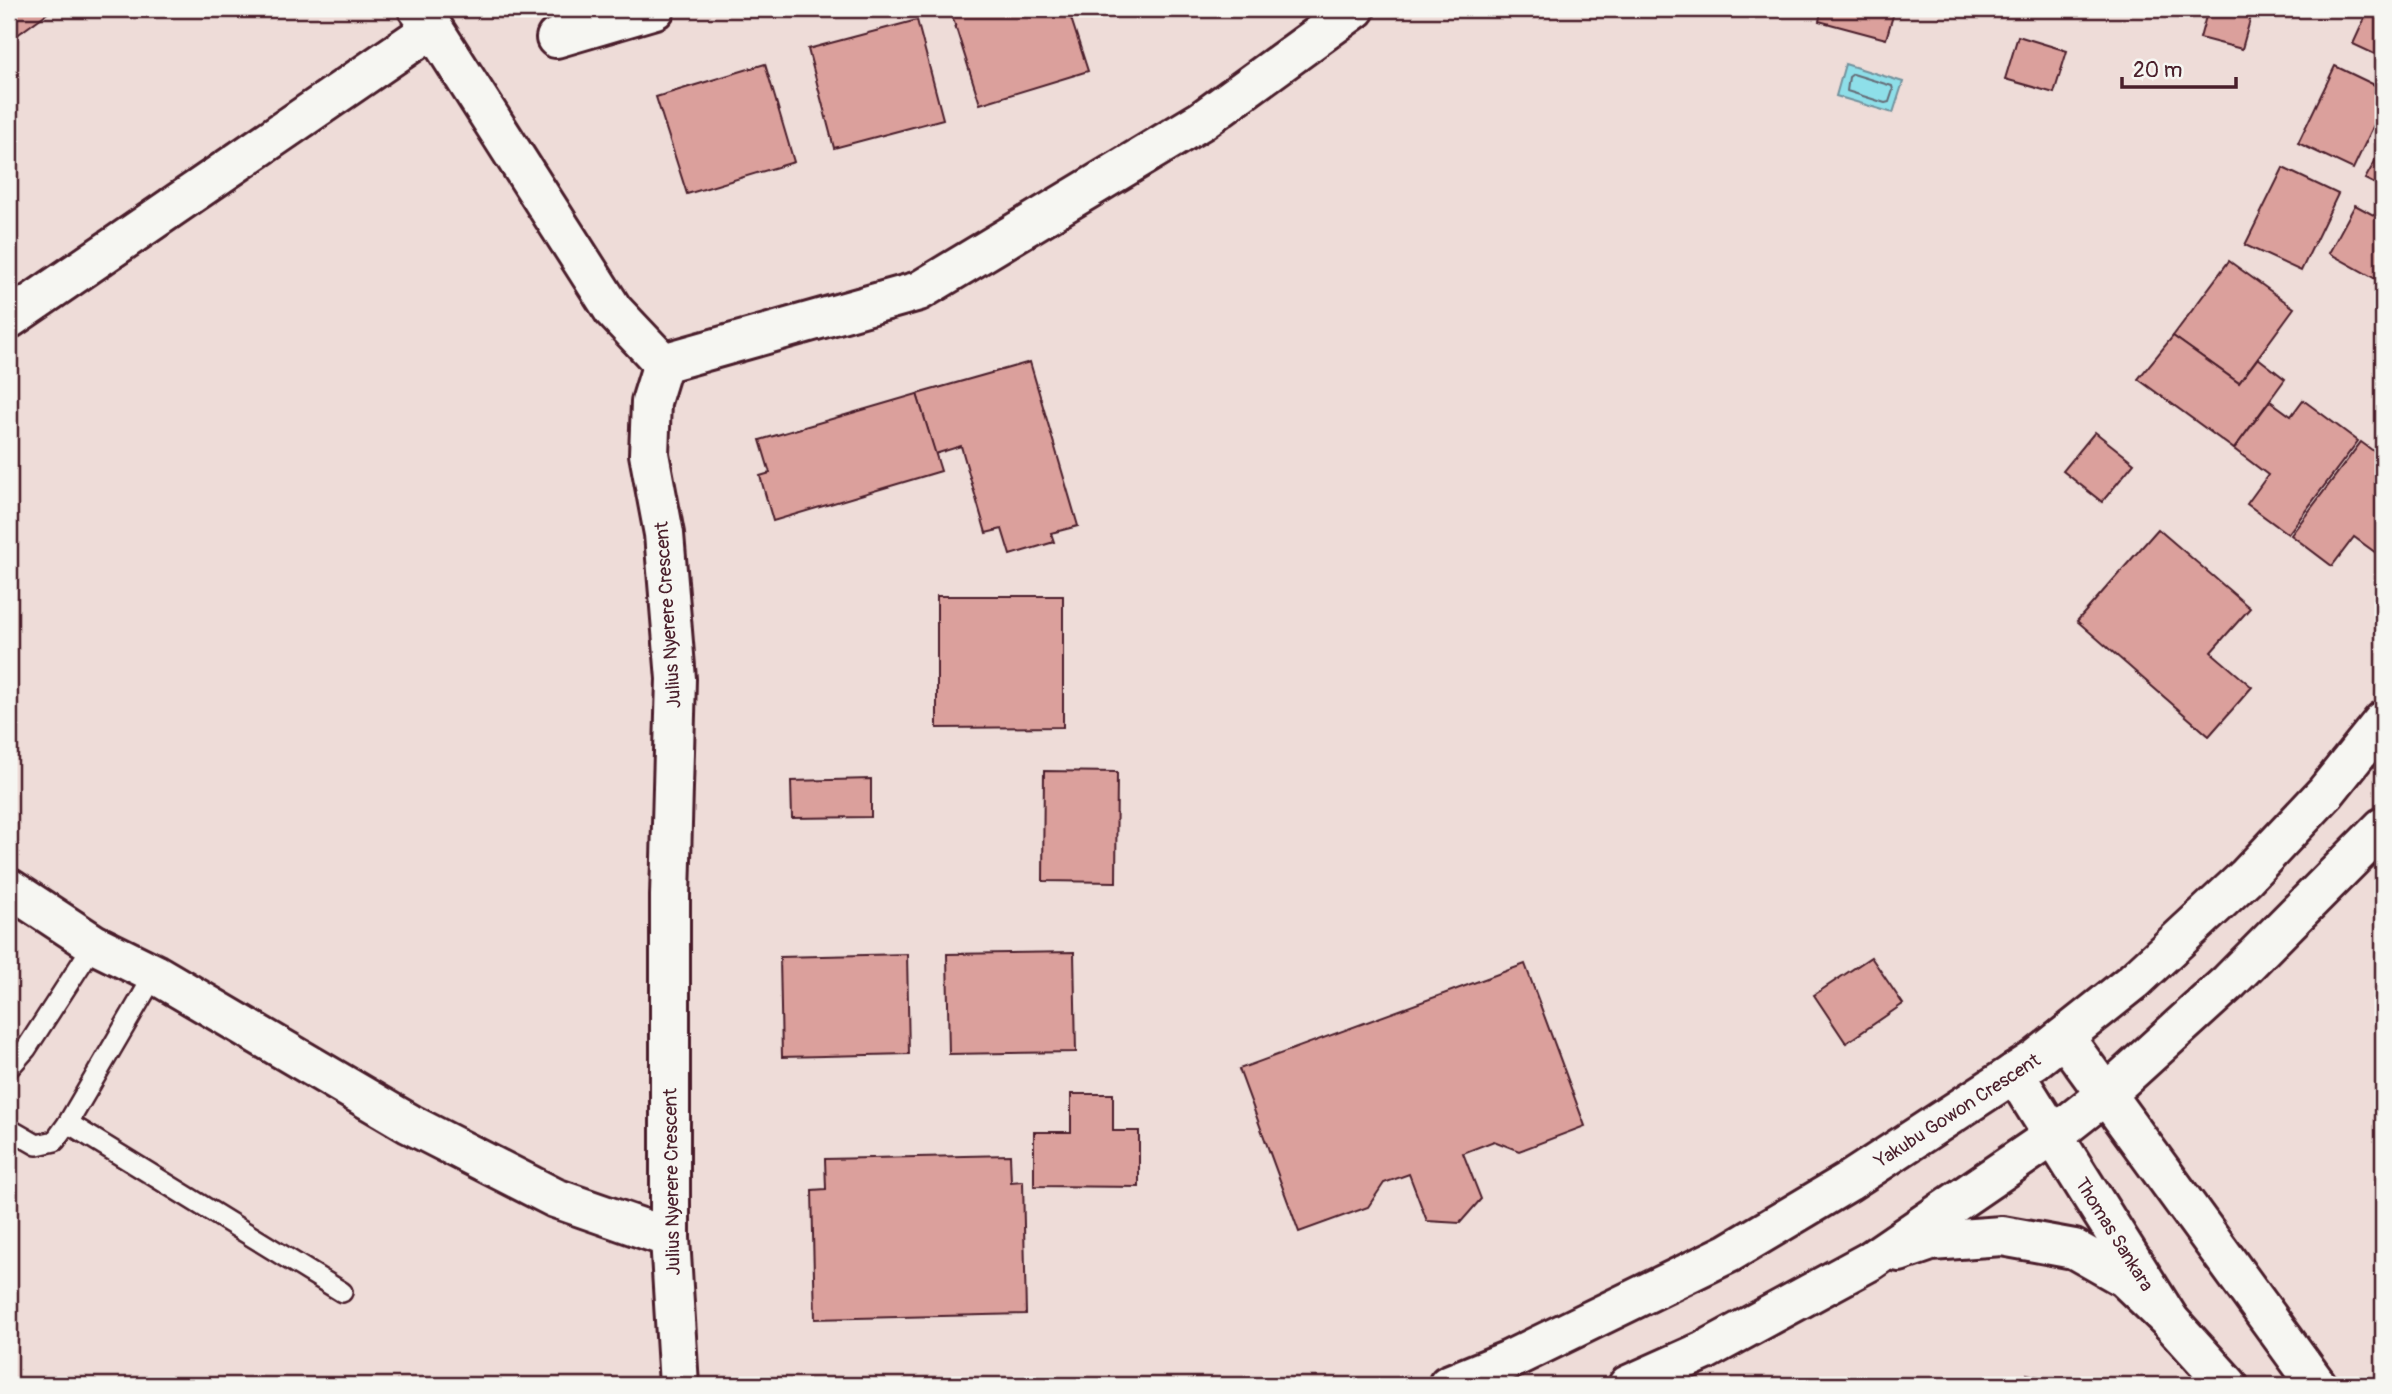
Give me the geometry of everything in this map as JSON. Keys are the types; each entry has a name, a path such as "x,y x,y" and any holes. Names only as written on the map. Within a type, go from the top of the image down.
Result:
{"street":[{"path":"556,38 655,9"},
{"path":"9,319 426,18 613,310 663,363 919,291 1201,121 1355,9"},
{"name":"Julius Nyerere Crescent","path":"663,363 651,402 649,454 664,534 676,679 670,896 670,1238 678,1385"},
{"name":"Yakubu Gowon Crescent","path":"1448,1385 1507,1361 1729,1253 1848,1182 2014,1073 2134,981 2246,877 2326,792 2383,721"},
{"path":"1628,1385 1704,1351 1870,1261 2053,1135 2106,1094 2229,982 2383,827"},
{"path":"9,888 94,944 155,974 434,1136 555,1198 670,1238"},
{"path":"2064,1037 2317,1385"},
{"name":"Thomas Sankara","path":"2014,1073 2170,1321 2228,1385"},
{"path":"1870,1261 1931,1241 2002,1236 2074,1249 2125,1278 2170,1321"}],"lane":[{"path":"9,1068 26,1049 94,944"},
{"path":"9,1129 37,1145 54,1140 68,1123 155,974"},
{"path":"68,1123 341,1292"}],"water":[{"path":"1845,64 1903,82 1893,113 1836,96"}],"building":[{"path":"9,9 53,9 9,41"},
{"path":"529,9 558,9 532,18"},
{"path":"950,9 1068,9 1088,71 980,104"},
{"path":"1822,9 1895,9 1886,39 1819,21"},
{"path":"2208,9 2253,9 2242,49 2200,38"},
{"path":"2369,9 2383,9 2383,58 2353,44"},
{"path":"917,20 943,119 834,148 808,49"},
{"path":"2018,36 2067,51 2054,93 2005,79"},
{"path":"765,64 794,162 687,194 656,97"},
{"path":"2335,66 2383,89 2383,106 2353,169 2298,143"},
{"path":"2383,147 2383,188 2365,179"},
{"path":"2283,168 2338,194 2301,271 2245,245"},
{"path":"2355,205 2383,220 2383,283 2329,253"},
{"path":"2229,261 2294,308 2239,383 2173,336"},
{"path":"2173,336 2239,383 2258,358 2285,379 2234,449 2138,379"},
{"path":"1030,362 1078,526 1051,533 1054,542 1010,555 1002,529 986,533 961,446 935,454 917,394"},
{"path":"917,394 941,471 773,521 760,476 770,473 760,440"},
{"path":"2303,400 2358,441 2288,534 2247,504 2268,475 2234,449 2270,401 2291,416"},
{"path":"2095,432 2134,463 2102,502 2063,471"},
{"path":"2361,442 2383,458 2383,558 2354,537 2332,566 2291,535"},
{"path":"2158,529 2250,608 2211,652 2252,687 2209,736 2077,621"},
{"path":"937,596 1063,596 1063,727 937,728"},
{"path":"1044,771 1117,772 1116,882 1043,881"},
{"path":"871,779 871,817 792,818 791,781"},
{"path":"1074,952 1076,1052 949,1054 947,954"},
{"path":"907,954 909,1054 782,1057 780,957"},
{"path":"1871,957 1903,1004 1846,1043 1814,995"},
{"path":"1525,964 1585,1126 1519,1151 1494,1141 1463,1153 1481,1199 1460,1223 1427,1221 1409,1174 1384,1183 1368,1207 1299,1232 1239,1069"},
{"path":"1071,1094 1113,1094 1113,1131 1139,1131 1139,1187 1034,1186 1034,1132 1071,1132"},
{"path":"1010,1155 1011,1182 1023,1181 1026,1314 815,1319 812,1190 826,1189 825,1159"},
{"path":"2027,1374 2073,1385 2025,1385"}]}
